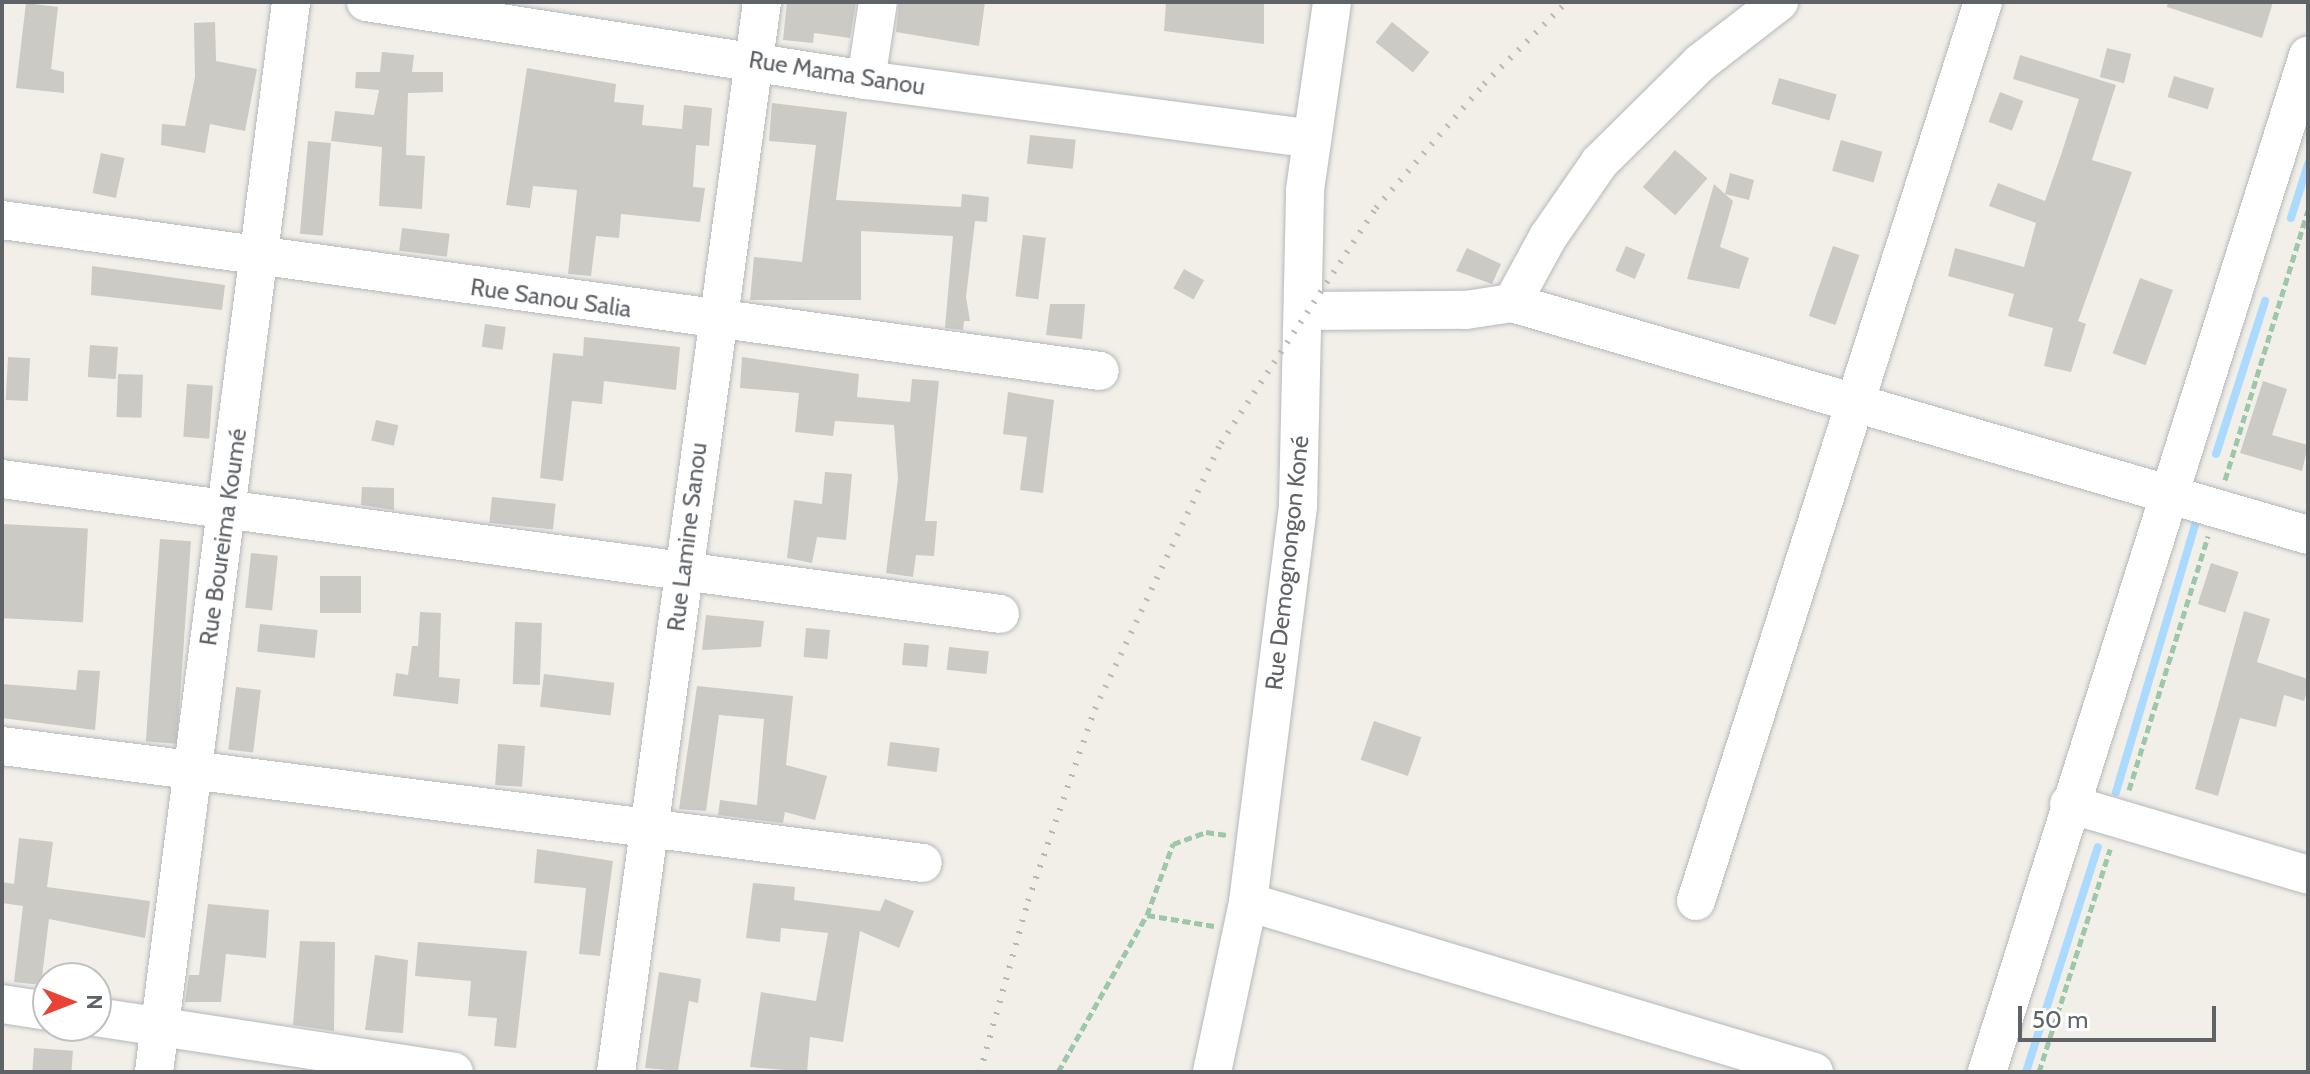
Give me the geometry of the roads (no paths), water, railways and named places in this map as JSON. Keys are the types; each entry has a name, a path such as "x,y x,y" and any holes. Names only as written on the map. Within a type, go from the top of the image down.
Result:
{"street":[{"name":"Rue Boureima Koumé","path":"154,1072 291,2"},
{"name":"Rue Mama Sanou","path":"366,2 754,60 866,80 1309,138"},
{"name":"Rue Lamine Sanou","path":"616,1072 684,573 714,321 762,2"},
{"path":"866,80 878,2"},
{"name":"Rue Demognongon Koné","path":"1212,1072 1245,916 1298,505 1309,138 1332,2"},
{"path":"1512,303 1548,237 1600,162 1700,63 1779,2"},
{"path":"1696,901 1859,400 1983,2"},
{"path":"1987,1072 2166,491 2308,56"},
{"name":"Rue Sanou Salia","path":"2,220 714,321 1100,371"},
{"path":"1303,311 1453,311 1512,303 1859,400 2308,535"},
{"path":"2,479 227,512 1000,614"},
{"path":"2,746 923,863"},
{"path":"2069,804 2308,875"},
{"path":"1245,916 1814,1072"},
{"path":"2,1004 32,1009"},
{"path":"112,1019 454,1072"}],"waterway":[{"path":"2291,218 2308,164"},
{"path":"2216,454 2265,301"},
{"path":"2116,792 2195,525"},
{"path":"2026,1072 2098,847"}],"railway":[{"path":"980,1072 1028,901 1095,709 1221,443 1376,208 1484,84 1567,2"}]}
